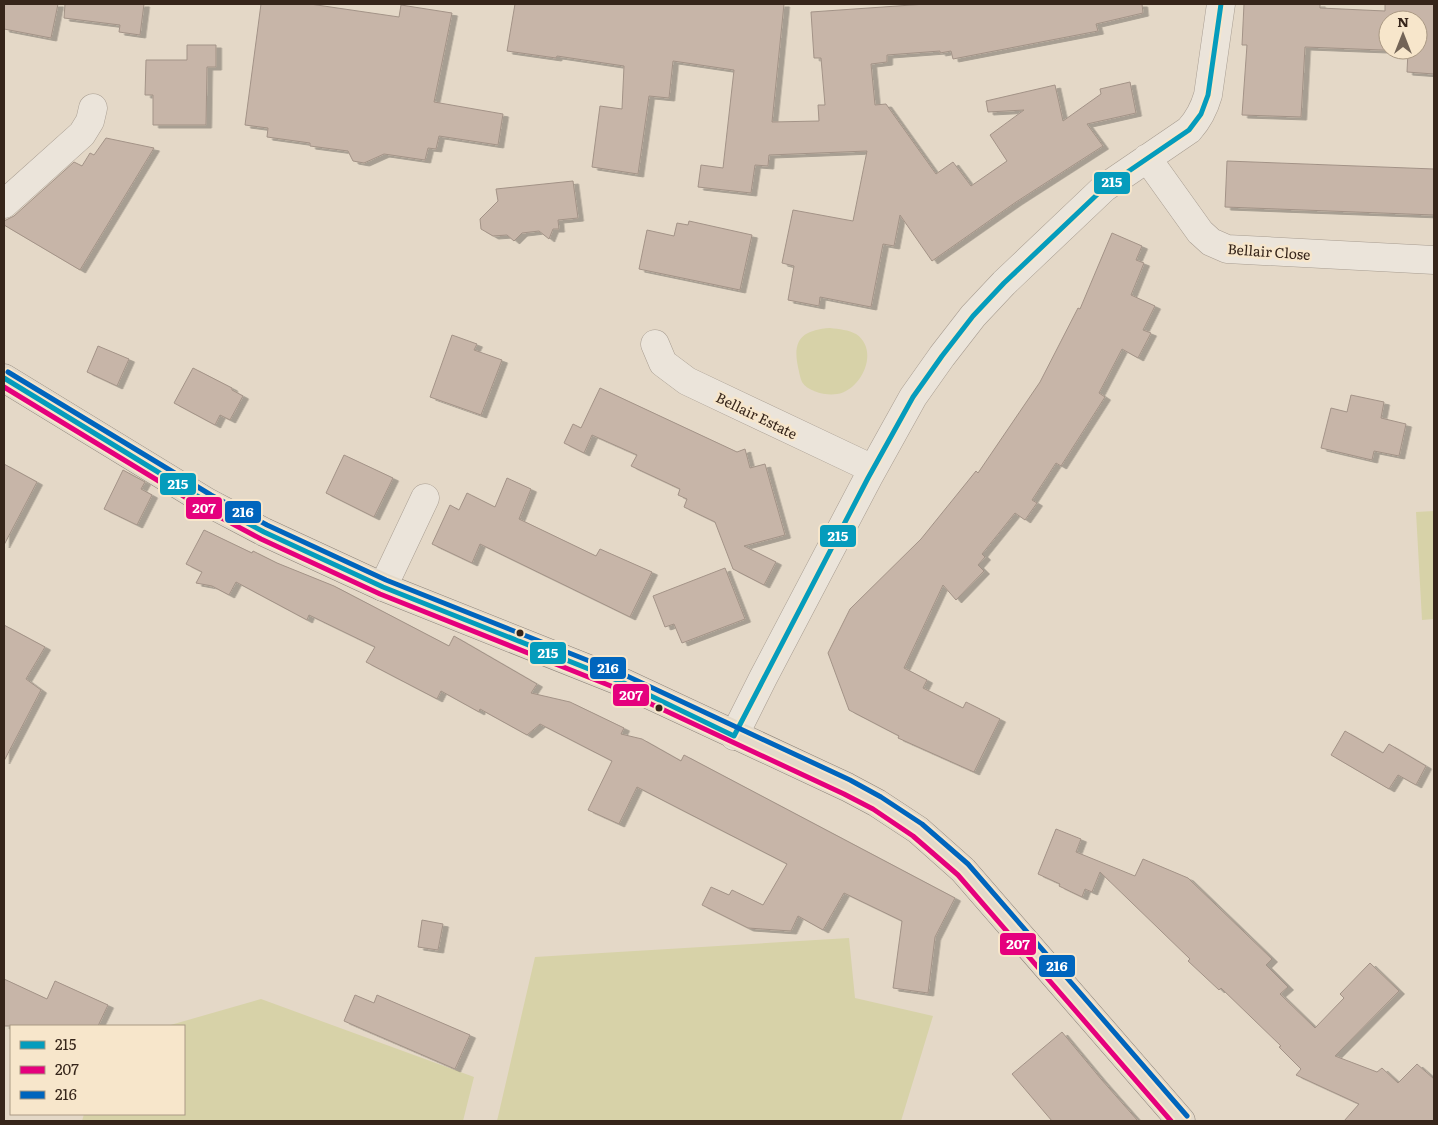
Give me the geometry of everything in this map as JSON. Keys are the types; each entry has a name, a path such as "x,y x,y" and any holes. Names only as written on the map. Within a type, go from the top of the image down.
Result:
{"main road":[{"path":"4,378 207,502 264,532 384,587 610,678 847,787 877,803 918,830 963,870 1181,1121"}],"street":[{"path":"734,736 873,469 913,397 942,356 973,316 1031,255 1104,188 1189,130 1197,122 1204,109 1210,80 1221,4"},
{"path":"4,204 82,134 90,121 93,108"},
{"name":"Bellair Close","path":"1147,158 1200,232 1219,247 1227,249 1434,260"},
{"name":"Bellair Estate","path":"656,344 664,363 687,381 873,469"},
{"path":"384,587 425,498"}],"shaded area":[{"path":"830,328 856,334 863,341 867,350 867,359 865,368 854,385 846,391 837,394 823,394 809,388 802,382 798,367 797,349 798,343 806,334"},
{"path":"1434,511 1434,619 1422,620 1416,512"},
{"path":"849,938 855,998 933,1016 901,1121 497,1121 535,957"},
{"path":"261,999 474,1077 463,1121 82,1121 84,1115 185,1115 185,1025 170,1025"}],"building":[{"path":"4,4 58,4 51,38 4,29"},
{"path":"65,4 144,4 140,35 119,32 120,25 64,18"},
{"path":"261,4 310,4 399,17 401,5 452,13 434,102 503,114 498,145 439,136 436,149 428,148 425,160 384,154 364,163 353,161 348,151 310,146 310,143 267,137 268,128 245,125"},
{"path":"515,4 784,4 772,122 819,121 818,105 825,105 821,58 814,58 811,12 926,4 1142,4 1143,13 1096,24 1098,31 953,59 951,51 940,53 940,51 887,55 887,62 871,64 875,105 886,104 936,174 953,162 971,186 1007,161 990,135 1024,110 988,112 986,101 1055,85 1063,121 1101,94 1100,89 1130,82 1136,113 1087,124 1103,146 1016,202 932,261 900,215 894,246 883,244 871,307 820,297 819,306 788,300 794,266 782,263 793,210 853,221 867,151 769,155 768,166 755,165 751,193 698,187 701,165 723,168 734,70 673,61 669,98 649,96 638,174 592,167 600,106 622,109 624,66 507,51"},
{"path":"1244,4 1320,4 1320,8 1378,11 1378,50 1305,47 1301,117 1242,115 1247,45 1242,45"},
{"path":"1385,4 1434,4 1434,74 1407,72 1408,60 1428,60 1428,10 1385,10"},
{"path":"187,45 216,45 216,67 207,67 206,125 153,125 153,95 145,95 146,60 187,60"},
{"path":"106,138 154,148 80,270 4,225 4,221 14,216 74,162 82,166 90,153 94,155"},
{"path":"1227,161 1434,169 1434,215 1225,207"},
{"path":"573,181 578,218 558,220 559,229 553,229 549,239 539,231 522,233 514,241 507,235 493,236 481,229 480,219 498,201 496,189"},
{"path":"689,221 752,235 740,290 639,269 647,230 674,236 677,223 688,225"},
{"path":"1112,233 1142,246 1136,260 1144,263 1131,295 1155,306 1143,330 1151,333 1138,358 1122,349 1099,393 1105,397 1061,466 1056,463 1032,500 1037,503 1025,520 1015,513 982,554 985,557 978,565 984,571 956,600 943,585 904,668 927,680 923,688 963,708 966,702 1000,719 974,772 898,738 899,736 849,710 828,653 850,609 921,539 976,471 978,473 1040,382 1078,308 1080,309"},
{"path":"452,335 477,344 474,350 502,360 481,415 430,397"},
{"path":"98,346 129,359 117,386 87,372"},
{"path":"193,368 232,388 232,390 243,396 230,420 220,415 215,425 174,403"},
{"path":"600,388 737,452 745,449 750,468 765,464 785,535 744,546 776,562 764,585 733,569 715,522 684,507 687,499 678,495 680,489 631,466 637,455 592,435 584,453 564,443 573,424 581,428"},
{"path":"1351,395 1384,402 1381,418 1406,424 1399,456 1374,451 1372,460 1321,448 1331,408 1347,412"},
{"path":"344,455 393,478 374,517 326,493"},
{"path":"4,464 37,482 4,545"},
{"path":"123,470 145,482 141,489 152,495 137,525 104,509"},
{"path":"507,478 531,489 519,519 596,556 600,549 652,572 630,617 480,544 472,563 432,544 450,505 459,510 467,493 495,507"},
{"path":"204,530 252,553 253,551 334,586 449,646 454,636 537,684 531,693 570,702 624,728 621,734 642,739 681,761 684,755 955,898 935,937 928,993 893,988 902,921 844,893 823,930 798,916 791,931 748,928 702,905 711,887 729,895 732,890 763,905 787,864 637,787 619,824 588,810 612,761 540,724 527,735 480,709 479,712 441,691 437,699 366,662 375,647 309,615 307,620 236,582 229,595 212,586 196,583 202,572 186,564"},
{"path":"725,568 745,619 682,643 674,624 665,627 653,596"},
{"path":"4,625 45,647 26,679 41,690 4,761"},
{"path":"1345,731 1383,753 1389,744 1426,766 1416,785 1398,775 1389,789 1331,755"},
{"path":"1056,829 1081,839 1076,852 1135,876 1143,859 1188,878 1272,959 1266,965 1288,987 1280,994 1315,1028 1344,998 1340,994 1370,963 1399,991 1335,1056 1377,1072 1382,1068 1398,1083 1417,1064 1434,1079 1434,1121 1344,1121 1359,1104 1296,1075 1301,1069 1279,1047 1281,1046 1221,988 1219,990 1188,961 1190,959 1100,872 1092,892 1085,889 1082,897 1038,874"},
{"path":"422,920 443,924 438,950 418,947"},
{"path":"4,979 47,999 55,981 108,1005 98,1025 4,1026"},
{"path":"355,995 374,1003 377,995 470,1035 455,1069 344,1021"},
{"path":"1062,1032 1138,1121 1052,1121 1012,1074"}],"transit line":[{"name":"215","path":"734,736 868,478 913,397 942,356 973,316 1004,283 1104,188 1189,130 1201,114 1208,95 1221,4"},
{"name":"216","path":"8,372 211,495 267,525 386,580 627,676 850,780 881,797 922,824 968,864 1187,1116"},
{"name":"215","path":"4,378 207,502 264,532 383,587 624,683 734,736"},
{"name":"207","path":"4,387 203,508 261,539 380,594 621,690 873,809 913,836 958,875 1171,1121"}]}
